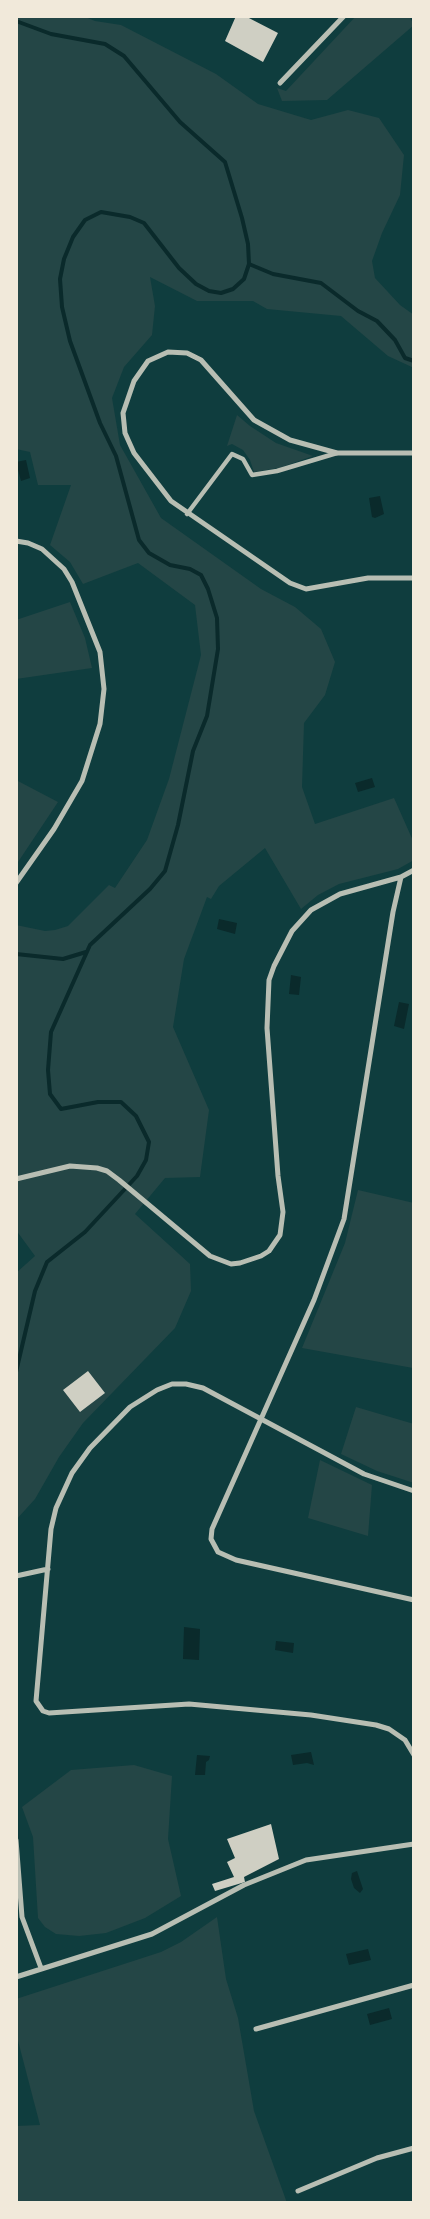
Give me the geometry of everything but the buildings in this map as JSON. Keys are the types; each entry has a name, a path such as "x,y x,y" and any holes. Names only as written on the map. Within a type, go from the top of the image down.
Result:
{"street":[{"path":"280,83 344,16"},
{"path":"414,453 337,452 290,440 262,425 236,402 208,367 195,356 177,352 160,354 148,361 134,381 124,405 125,433 134,453 171,501 187,514 296,587 315,588 368,578 414,578"},
{"path":"187,514 232,454 243,459 252,475 278,471 337,452"},
{"path":"16,541 28,543 42,549 64,569 72,582 100,652 104,689 100,724 82,781 54,829 16,883"},
{"path":"16,1179 51,1170 84,1166 107,1171 202,1250 231,1264 250,1261 261,1256 276,1243 282,1230 283,1212 275,1143 267,1028 269,980 274,966 292,931 312,910 340,894 401,877 414,870"},
{"path":"401,877 389,936 344,1219 314,1300 212,1529 211,1539 218,1552 236,1560 414,1600"},
{"path":"414,1491 364,1474 203,1388 186,1384 172,1384 157,1390 130,1407 90,1448 72,1473 56,1508 51,1529 36,1701 43,1711 57,1712 189,1704 311,1715 376,1725 389,1729 405,1740 414,1756"},
{"path":"16,1576 48,1568"},
{"path":"16,1840 22,1917 41,1968"},
{"path":"16,1977 152,1934 244,1885 306,1860 414,1844"},
{"path":"256,2028 414,1985"},
{"path":"298,2191 377,2158 414,2148"}],"shaded area":[{"path":"16,16 83,16 95,21 121,25 216,74 258,104 311,120 348,110 379,118 404,155 400,195 382,233 372,261 375,278 400,305 414,315 414,368 388,356 341,316 267,309 253,301 197,301 150,277 155,306 152,335 124,367 112,398 120,445 161,518 261,589 295,607 321,629 335,662 325,695 304,723 302,787 315,824 394,798 414,843 414,860 398,869 339,884 318,895 301,909 265,848 219,886 211,899 207,897 184,959 173,1027 209,1110 200,1177 165,1178 135,1214 190,1264 191,1291 175,1328 83,1423 59,1457 35,1499 16,1520 16,1273 35,1256 16,1230 16,925 45,931 68,926 109,885 115,888 147,840 169,779 201,655 195,605 138,563 83,584 70,562 50,545 71,485 38,485 30,452 16,449"},
{"path":"356,16 409,16 414,25 327,100 282,101 277,88 286,91"},
{"path":"237,415 276,443 313,456 279,468 254,472 250,460 243,450 232,444 227,446"},
{"path":"26,460 30,478 21,481 16,462"},
{"path":"380,496 384,514 375,518 372,517 369,498"},
{"path":"70,602 85,638 92,668 16,679 16,620"},
{"path":"372,778 375,787 358,792 355,783"},
{"path":"16,780 58,802 16,865"},
{"path":"219,919 237,923 235,934 217,929"},
{"path":"291,975 301,977 299,995 289,994"},
{"path":"399,1002 409,1004 404,1029 394,1026"},
{"path":"358,1190 414,1203 413,1368 302,1348 345,1243"},
{"path":"356,1407 414,1424 414,1483 377,1471 341,1454"},
{"path":"320,1460 372,1485 368,1536 308,1518"},
{"path":"184,1627 200,1629 199,1660 183,1659"},
{"path":"276,1641 294,1643 293,1653 275,1650"},
{"path":"311,1752 314,1765 307,1763 293,1765 291,1755"},
{"path":"197,1755 210,1756 206,1762 205,1775 195,1775"},
{"path":"134,1765 172,1776 168,1839 181,1896 145,1918 106,1933 79,1936 56,1934 45,1927 38,1918 33,1837 22,1807 71,1770"},
{"path":"357,1871 363,1889 360,1893 354,1888 351,1879 352,1873"},
{"path":"217,1917 226,1979 238,2018 254,2111 287,2203 16,2203 16,2126 40,2125 16,2033 16,1999 161,1952 181,1942"},
{"path":"368,1949 371,1960 349,1965 346,1954"},
{"path":"389,2008 392,2019 370,2025 367,2014"}],"waterway":[{"path":"16,21 51,34 105,44 124,56 180,122 225,162 242,218 248,244 249,264 244,279 233,289 221,293 209,291 196,284 179,268 144,223 130,217 101,212 85,220 73,237 64,259 60,279 62,307 70,341 100,423 116,456 139,540 149,553 170,565 190,569 201,575 208,589 217,618 218,649 207,716 193,751 178,825 165,871 150,889 90,945 51,1032 48,1070 50,1094 61,1109 98,1102 121,1102 136,1116 149,1142 146,1160 137,1176 85,1232 47,1262 35,1291 16,1372"},
{"path":"249,264 273,274 321,283 358,311 377,321 395,340 405,358 414,361"},
{"path":"16,954 63,959 86,952"}]}
